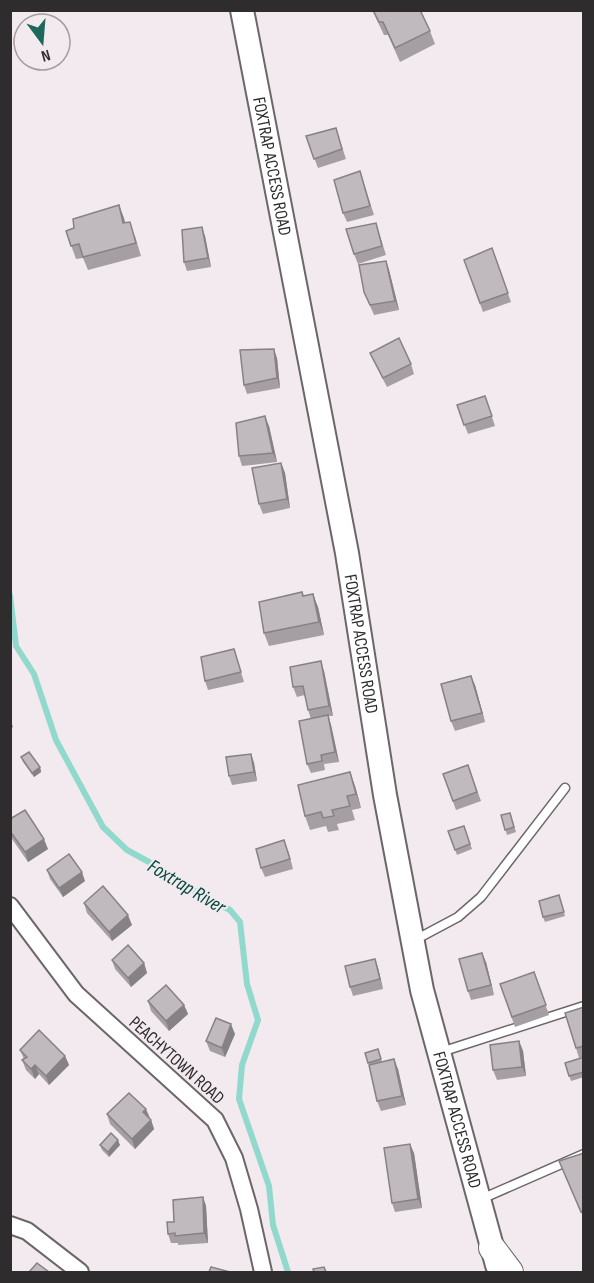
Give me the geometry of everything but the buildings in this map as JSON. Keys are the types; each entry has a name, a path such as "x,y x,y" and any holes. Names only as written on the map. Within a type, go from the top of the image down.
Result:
{"main road":[{"name":"FOXTRAP ACCESS ROAD","path":"242,10 347,553 385,795 412,942 438,1053 479,1200 492,1260 498,1272"},
{"path":"492,1260 510,1272"}],"street":[{"name":"PEACHYTOWN ROAD","path":"10,906 76,994 215,1120 234,1158 257,1241 263,1272"},
{"path":"10,1225 27,1231 80,1272"}],"lane":[{"path":"412,942 458,917 481,897 565,788"},
{"path":"438,1053 584,1006"},
{"path":"479,1200 584,1154"}],"waterway":[{"name":"Foxtrap River","path":"10,595 16,646 34,674 56,740 103,827 127,850 149,862 165,875 230,910 240,922 247,984 258,1020 242,1065 239,1099 269,1186 273,1225 288,1272"}]}
